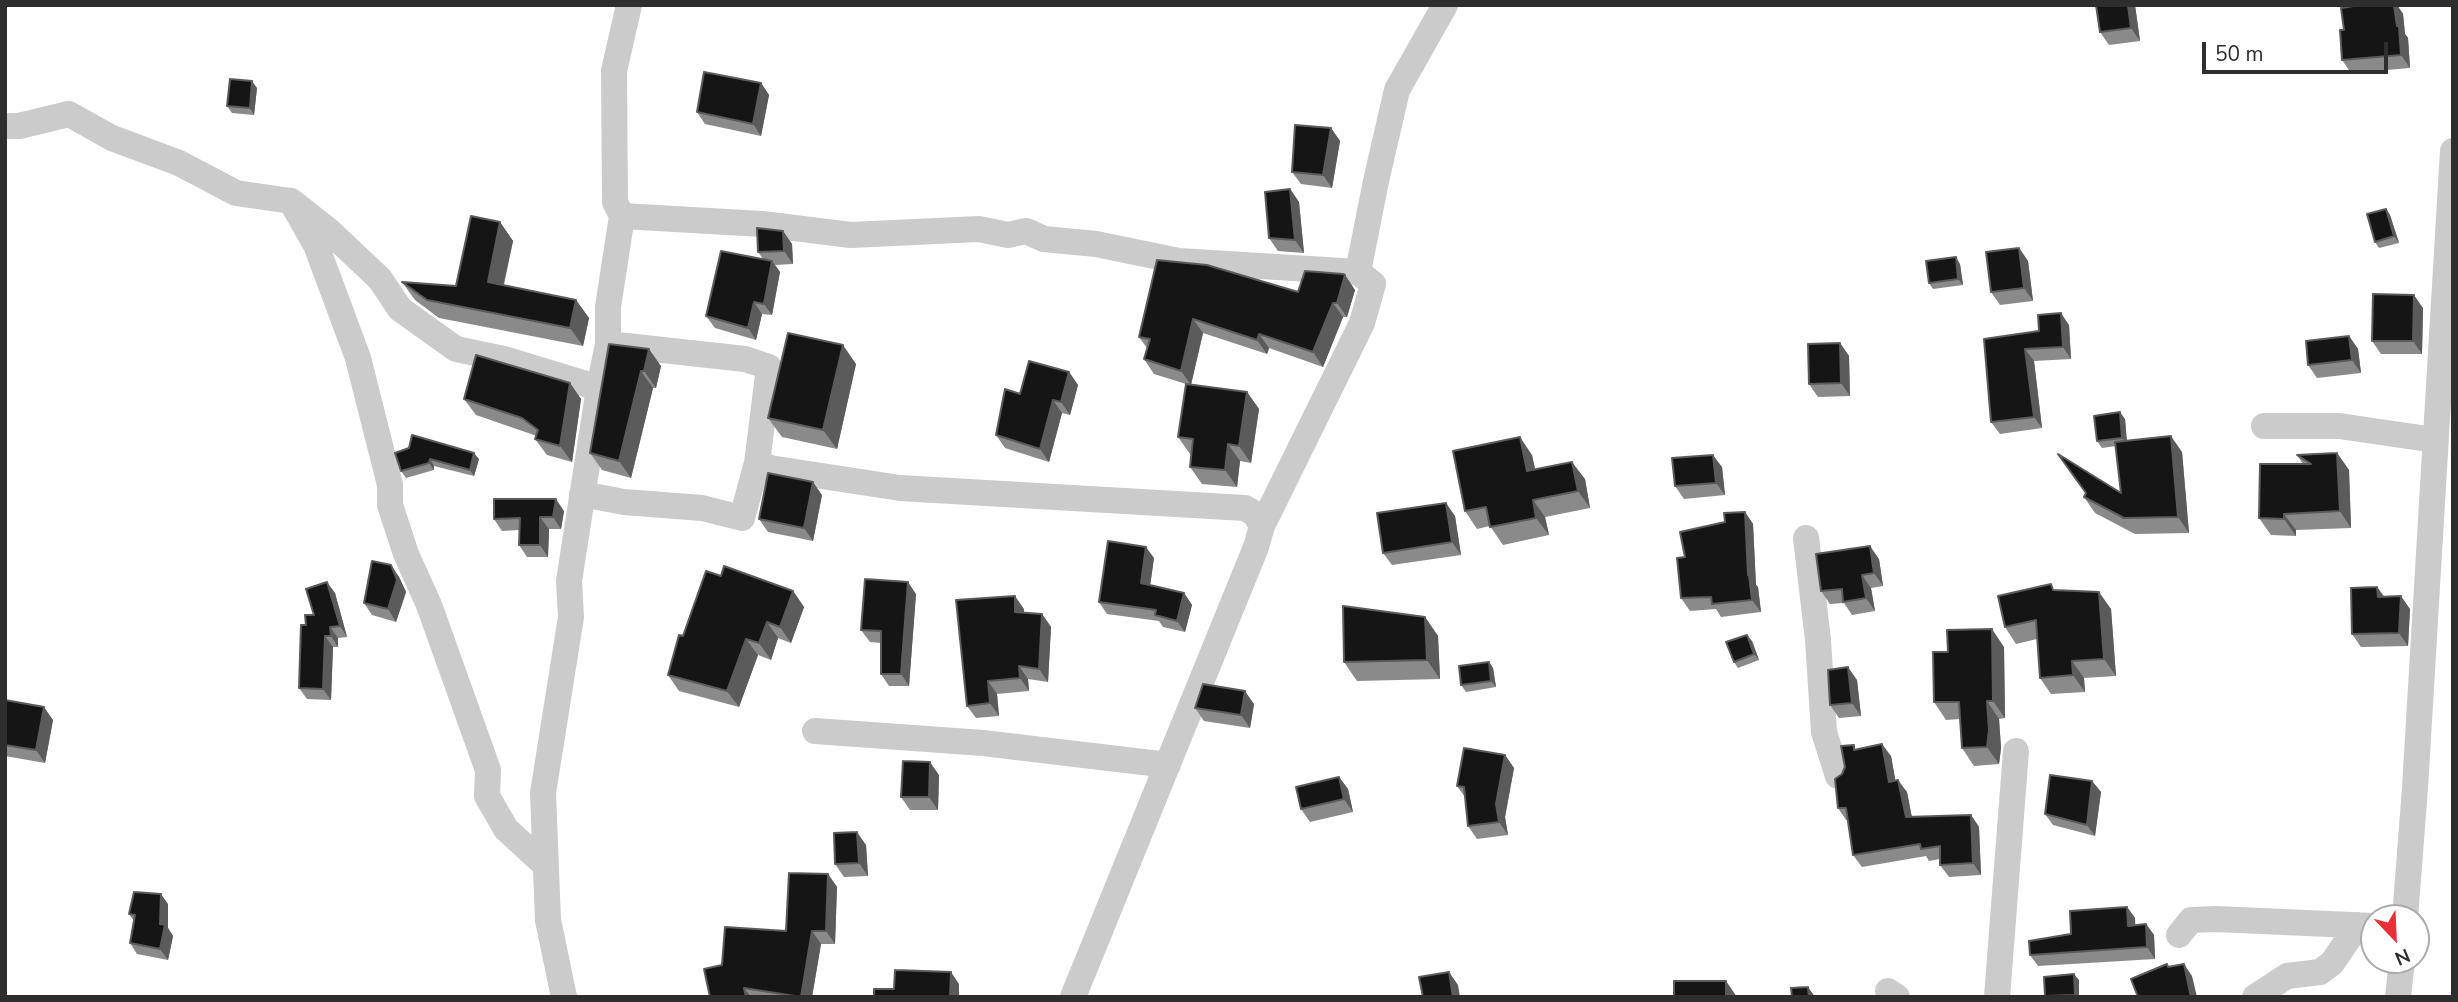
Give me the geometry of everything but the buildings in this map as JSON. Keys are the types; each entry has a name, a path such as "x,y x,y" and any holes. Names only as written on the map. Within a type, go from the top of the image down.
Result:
{"street":[{"path":"564,997 548,920 543,793 570,617 569,581 608,344 608,307 622,216 615,202 614,71 629,5"},
{"path":"1358,272 1398,90 1445,5"},
{"path":"5,126 19,126 69,114 113,138 180,163 236,193 291,201 328,230 380,279 400,309 456,349 504,359 599,388"},
{"path":"2406,904 2453,151"},
{"path":"291,201 316,245 358,358 388,475 390,505 488,770 487,796 506,829 544,864"},
{"path":"622,216 750,223 851,235 979,229 1008,235 1026,231 1044,239 1096,244 1179,261 1358,272 1373,284 1362,323 1262,526 1256,547 1073,997"},
{"path":"582,494 624,502 702,508 742,518 757,463 769,367 745,359 608,344"},
{"path":"2264,426 2339,426 2435,440"},
{"path":"757,463 770,468 900,488 1245,508 1255,514 1262,526"},
{"path":"1806,538 1818,640 1824,732 1838,776"},
{"path":"815,730 984,743 1168,765"},
{"path":"1997,997 2016,751"},
{"path":"2179,935 2191,920 2360,925"},
{"path":"2255,997 2287,976 2320,972 2332,963 2360,932"},
{"path":"2399,997 2401,974"}]}
